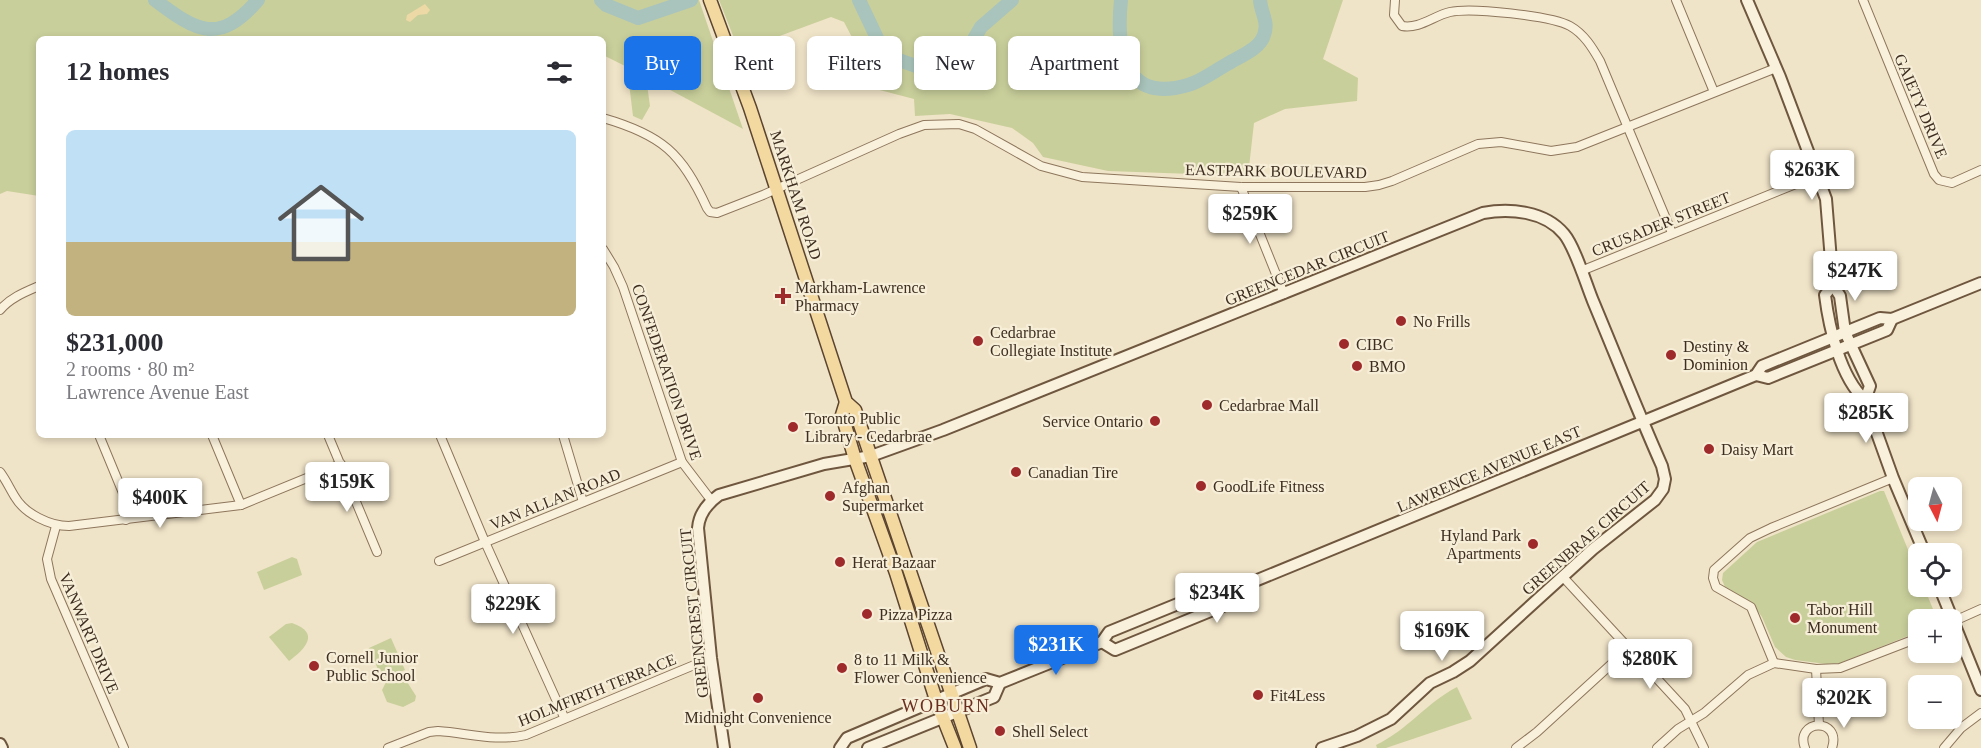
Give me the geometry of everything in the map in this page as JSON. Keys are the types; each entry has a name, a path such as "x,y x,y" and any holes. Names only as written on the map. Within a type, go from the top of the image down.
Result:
{"main road":[{"name":"MARKHAM ROAD","path":"712,6 750,108 846,402 855,410 970,748"},
{"name":"MARKHAM ROAD","path":"846,402 842,415 855,459 896,573 936,700 956,748"}],"street":[{"path":"1395,0 1394,15 1397,21 1402,26 1412,28 1437,16 1453,11 1469,10 1556,20 1584,36 1600,61 1672,233"},
{"path":"1676,0 1714,92"},
{"path":"1747,0 1776,68 1826,199 1833,285 1840,296 1845,332 1870,386 1865,400"},
{"name":"GAIETY DRIVE","path":"1863,0 1939,180 1952,183 1981,170"},
{"name":"EASTPARK BOULEVARD","path":"606,119 637,129 662,143 687,169 710,212 717,213 912,128 924,125 959,124 975,129 1041,166 1082,177 1240,187 1365,187 1392,181 1478,144 1501,142 1551,151 1577,147 1776,68"},
{"name":"CRUSADER STREET","path":"1581,271 1818,175"},
{"path":"1240,187 1284,294"},
{"name":"GREENCEDAR CIRCUIT","path":"871,456 991,412 1456,223 1497,211 1522,211 1548,220 1564,234 1643,421"},
{"name":"CONFEDERATION DRIVE","path":"606,254 623,287 682,462 711,501"},
{"name":"LAWRENCE AVENUE EAST","path":"1102,642 1115,650 1186,622 1225,605 1233,590 1756,375 1762,366 1880,318 1892,319 1981,283"},
{"path":"1833,285 1825,295 1832,338 1855,391 1865,400 1893,478 1920,543"},
{"path":"0,310 20,294 36,287"},
{"name":"LAWRENCE AVENUE EAST","path":"1756,375 1768,378 1851,345 1887,330 1892,319"},
{"name":"GREENBRAE CIRCUIT","path":"1322,748 1357,736 1391,718 1430,683 1470,661 1615,530 1655,500 1663,489 1665,479 1662,466 1643,421"},
{"path":"100,438 123,493 126,520"},
{"path":"213,438 241,505"},
{"path":"329,438 377,552"},
{"path":"441,438 485,542 564,717"},
{"path":"564,438 584,501"},
{"path":"711,501 726,492 751,484 824,464 871,456"},
{"name":"VAN ALLAN ROAD","path":"439,561 682,462"},
{"path":"0,472 22,506 56,526 126,520 241,505 341,464"},
{"path":"1774,663 1751,607 1716,587 1713,578 1714,570 1737,548 1761,532 1893,478"},
{"name":"GREENCREST CIRCUIT","path":"711,501 701,515 698,528 711,658 724,748"},
{"name":"VANWART DRIVE","path":"56,526 47,559 51,579 124,748"},
{"path":"1563,577 1685,709 1704,748"},
{"name":"LAWRENCE AVENUE EAST","path":"840,748 847,738 986,679 1000,683 1102,642 1108,632 1222,586 1233,590"},
{"path":"1962,618 1981,609"},
{"path":"1657,748 1690,721 1704,713 1748,675 1774,663 1816,669 1846,667 1908,642"},
{"path":"1962,645 1981,690"},
{"path":"1516,748 1538,732 1629,648"},
{"name":"HOLMFIRTH TERRACE","path":"388,748 429,732 438,731 509,739 526,735 564,717 711,658"},
{"path":"1816,669 1819,725"},
{"name":"LAWRENCE AVENUE EAST","path":"868,748 995,696 1000,683"},
{"path":"1944,748 1961,728 1981,712"},
{"path":"1805,748 1803,738 1806,731 1812,726 1819,725 1832,732 1834,739 1832,748"},
{"path":"0,744 2,748"}],"green space":[{"path":"0,0 699,0 713,41 713,90 730,90 743,129 670,90 701,90 701,36 624,36 624,66 606,56 606,36 36,36 36,196 7,191 0,194"},
{"path":"719,0 1343,0 1323,59 1358,78 1357,101 1285,109 1254,123 1248,176 1108,171 1043,157 1033,143 1012,128 950,114 915,116 914,99 880,90 902,90 902,36 851,36 844,22 831,17 780,36 733,36"},
{"path":"630,90 648,90 650,106 642,120 633,116"},
{"path":"1884,491 1908,550 1908,597 1928,597 1933,609 1908,609 1908,636 1840,663 1826,664 1786,657 1775,647 1762,617 1752,603 1725,587 1722,580 1723,573 1757,542"},
{"path":"292,557 297,559 302,575 264,590 257,572"},
{"path":"292,623 306,631 308,636 305,646 289,661 269,637 286,624"},
{"path":"391,638 405,670 382,679 369,648"},
{"path":"404,677 416,696 415,701 403,707 387,702 382,690 386,682"},
{"path":"1457,687 1472,719 1386,748 1377,748 1376,745 1388,739 1446,693"}],"sand":[{"path":"425,4 430,10 427,14 418,15 410,22 406,20 407,15"}],"waterway":[{"path":"155,0 183,20 208,29 219,28 231,23 258,0"},
{"path":"601,0 606,5 638,18 691,0"},
{"path":"859,0 885,55 924,69 945,70 961,61 981,27 1012,0"},
{"path":"1121,0 1120,37 1128,68 1137,79 1149,87 1166,89 1198,81 1249,52 1258,44 1262,40 1266,26 1260,0"}],"place":[{"name":"Markham-Lawrence Pharmacy","path":"783,296"},
{"name":"No Frills","path":"1401,321"},
{"name":"Cedarbrae Collegiate Institute","path":"978,341"},
{"name":"CIBC","path":"1344,344"},
{"name":"Destiny & Dominion","path":"1671,355"},
{"name":"BMO","path":"1357,366"},
{"name":"Cedarbrae Mall","path":"1207,405"},
{"name":"Service Ontario","path":"1155,421"},
{"name":"Toronto Public Library - Cedarbrae","path":"793,427"},
{"name":"Daisy Mart","path":"1709,449"},
{"name":"Canadian Tire","path":"1016,472"},
{"name":"GoodLife Fitness","path":"1201,486"},
{"name":"Afghan Supermarket","path":"830,496"},
{"name":"Hyland Park Apartments","path":"1533,544"},
{"name":"Herat Bazaar","path":"840,562"},
{"name":"Pizza Pizza","path":"867,614"},
{"name":"Tabor Hill Monument","path":"1795,618"},
{"name":"Cornell Junior Public School","path":"314,666"},
{"name":"8 to 11 Milk & Flower Convenience","path":"842,668"},
{"name":"Fit4Less","path":"1258,695"},
{"name":"Midnight Convenience","path":"758,698"},
{"name":"Shell Select","path":"1000,731"}],"district":[{"name":"WOBURN","path":"946,706"}]}
